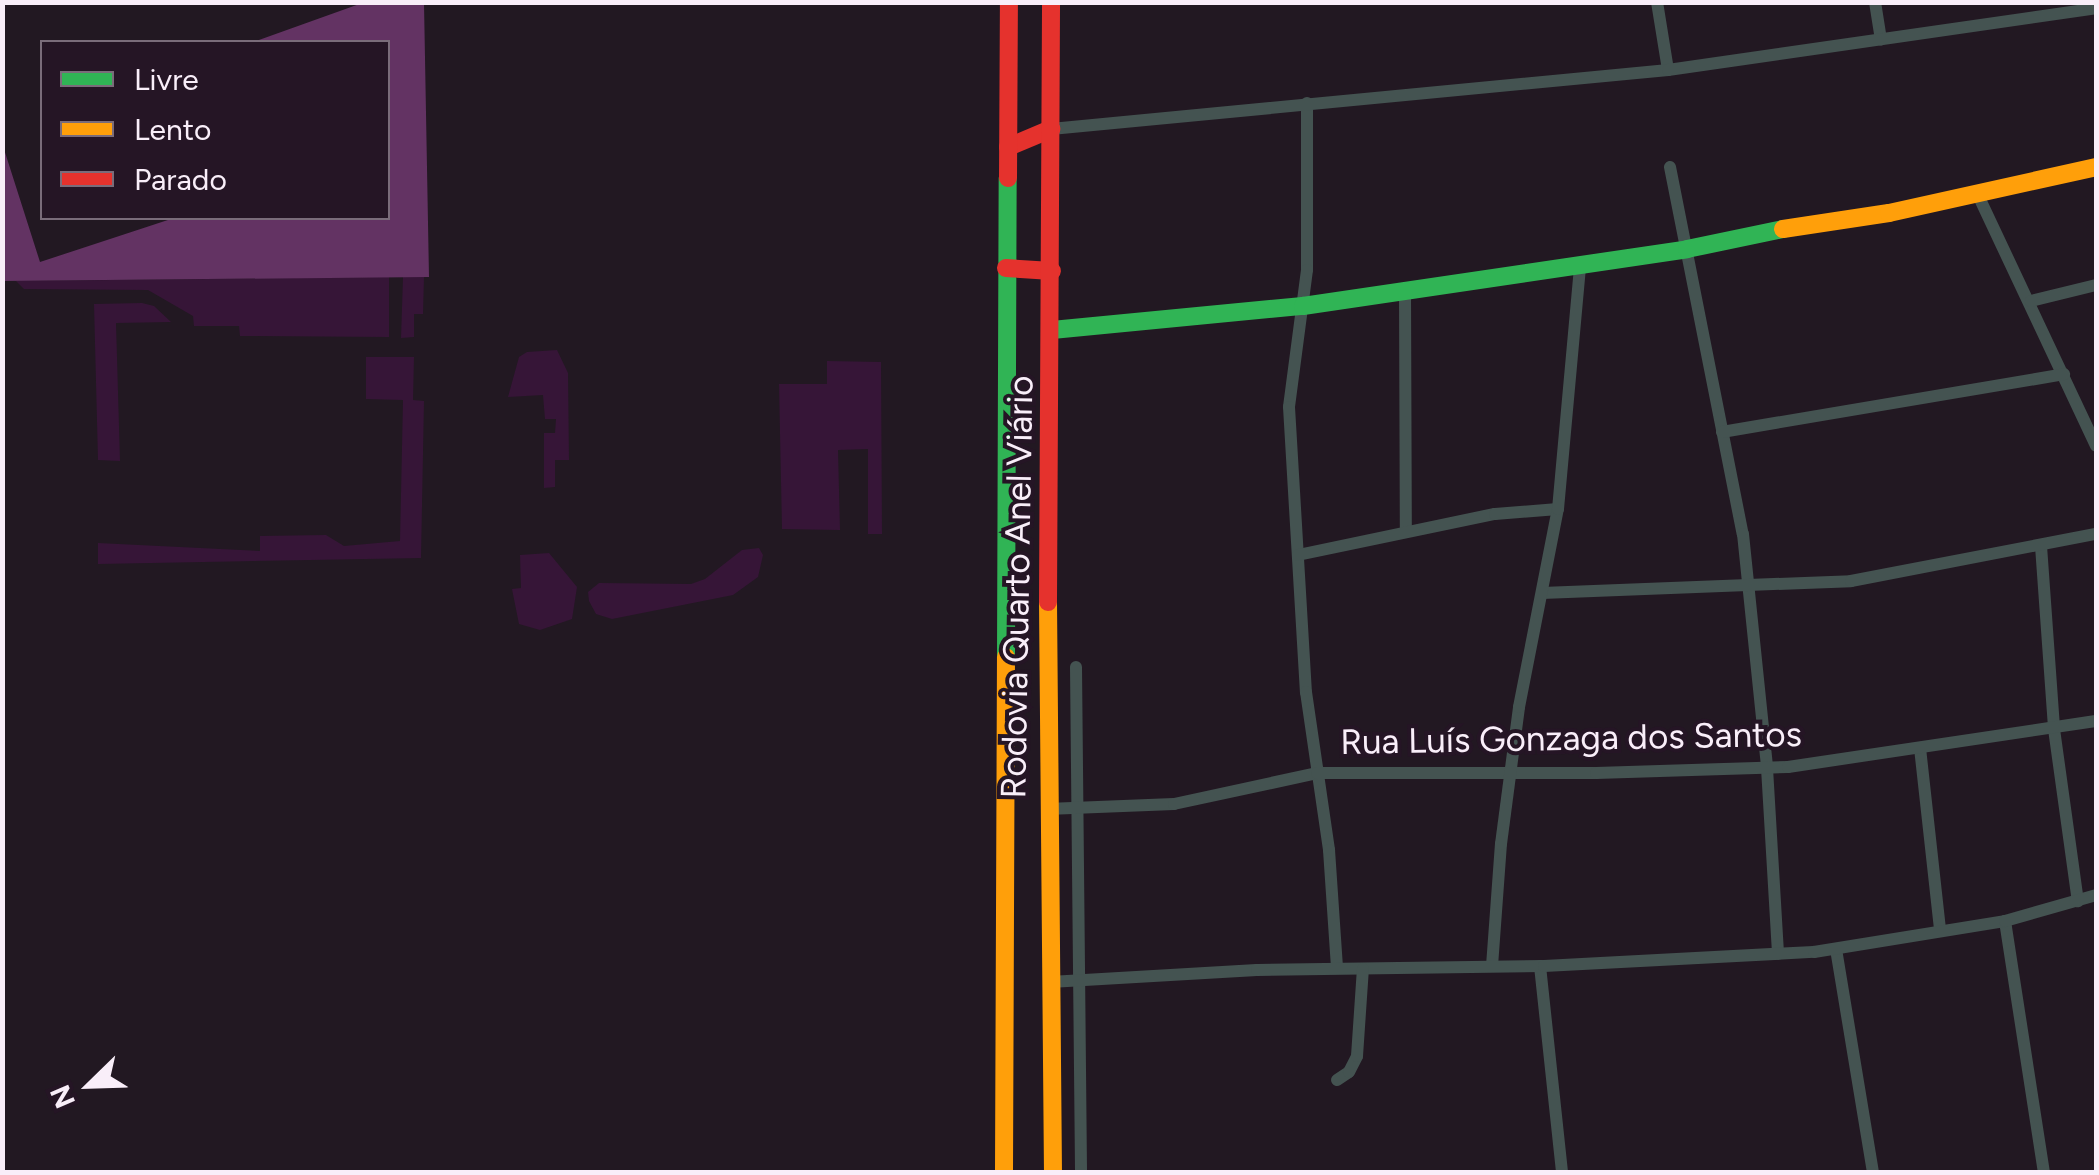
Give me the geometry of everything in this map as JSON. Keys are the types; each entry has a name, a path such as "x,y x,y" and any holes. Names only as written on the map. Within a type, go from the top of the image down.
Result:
{"main road":[{"name":"Rodovia Quarto Anel Viário","path":"1004,1172 1009,2"},
{"name":"Rodovia Quarto Anel Viário","path":"1051,2 1047,809 1052,1172"},
{"path":"1008,146 1051,129"},
{"path":"1052,330 1303,306 1687,249 1978,195 2096,166"},
{"path":"1006,268 1052,271"},
{"path":"1004,756 1047,756"}],"street":[{"path":"1657,2 1668,70"},
{"path":"1875,2 1881,40"},
{"path":"1051,129 1668,70 2096,8"},
{"path":"1307,103 1308,218 1303,306 1289,406 1306,692 1329,850 1337,968"},
{"path":"1670,167 1749,587 1767,768 1778,954"},
{"path":"1978,195 2096,446"},
{"path":"1492,966 1510,772 1558,510 1580,265"},
{"path":"2031,301 2096,286"},
{"path":"1406,290 1406,532"},
{"path":"1722,432 2064,374"},
{"path":"1298,555 1518,510 1558,510"},
{"path":"1542,593 1865,579 2096,534"},
{"path":"2041,546 2054,728 2078,901"},
{"path":"1076,667 1082,1172"},
{"name":"Rua Luís Gonzaga dos Santos","path":"1047,809 1174,804 1317,773 1767,768 2096,720"},
{"path":"1920,748 1940,930"},
{"path":"1050,982 1778,954 1836,949 2005,921 2096,895"},
{"path":"2005,921 2044,1172"},
{"path":"1836,949 1873,1172"},
{"path":"1540,966 1562,1172"},
{"path":"1337,1080 1348,1072 1357,1056 1363,970"}],"shaded area":[{"path":"365,2 424,3 429,277 3,281 3,146 40,262 168,220 390,220 390,40 259,40"},
{"path":"389,277 389,337 240,336 239,326 194,326 193,316 148,290 24,289 16,281"},
{"path":"403,277 424,277 423,314 414,314 414,337 401,338"},
{"path":"94,304 154,306 171,322 116,323 120,461 98,460"},
{"path":"557,350 568,373 569,460 555,460 555,487 544,488 544,433 555,433 556,419 545,419 543,395 508,397 519,357 527,352"},
{"path":"366,357 414,357 413,400 424,401 421,558 98,564 98,543 260,551 260,536 326,535 344,546 400,541 403,400 366,399"},
{"path":"827,361 881,362 882,534 868,534 868,449 838,450 840,530 782,529 779,384 827,384"},
{"path":"759,548 763,555 758,577 733,595 612,619 596,614 589,601 588,592 599,583 691,584 705,579 742,550"},
{"path":"549,553 577,587 572,619 540,630 519,624 512,589 521,588 520,555"}],"traffic: fast":[{"path":"1006,657 1008,178"},
{"path":"1052,330 1303,306 1687,249 1783,229"}],"traffic: slow":[{"path":"1783,229 1889,213 2096,167"},
{"path":"1048,602 1053,1172"},
{"path":"1004,1172 1006,657"}],"traffic: jam":[{"path":"1008,178 1009,2"},
{"path":"1048,602 1051,2"},
{"path":"1008,147 1051,129"},
{"path":"1006,268 1052,271"}]}
